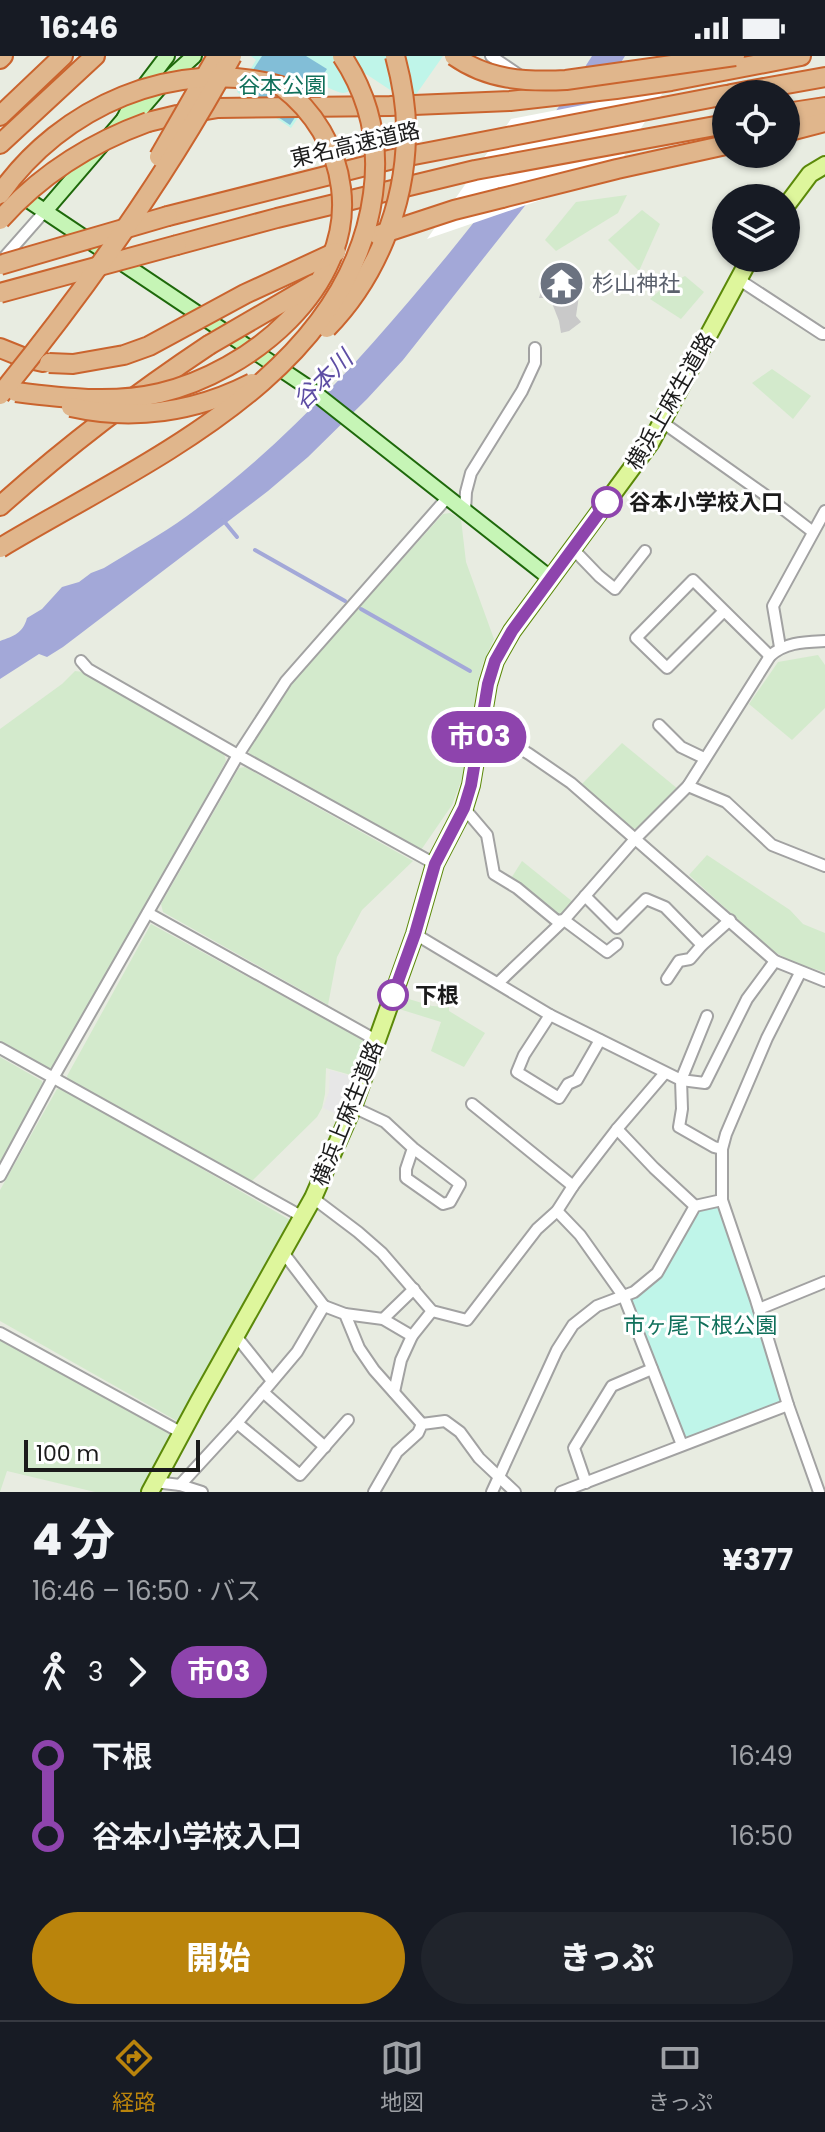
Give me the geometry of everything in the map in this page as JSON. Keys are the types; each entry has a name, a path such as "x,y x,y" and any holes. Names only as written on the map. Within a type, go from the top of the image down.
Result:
{"highway":[{"path":"0,116 63,56"},
{"path":"0,144 95,56"},
{"path":"0,375 97,250 147,177 217,56"},
{"path":"5,391 142,207 202,112 232,56"},
{"path":"0,548 184,442 223,415 298,347 329,309 360,251 372,209 376,178 371,115 358,81 342,56"},
{"path":"5,391 74,408 118,414 139,415 180,409 240,389 284,364 318,337 363,283 383,242 398,196 406,125 395,56"},
{"path":"454,56 500,78 538,81 801,56"},
{"path":"0,194 42,141 96,93 129,74 173,59 197,58 247,66 269,77 291,94 328,140 342,188 338,241 314,291 271,337 217,373 158,394 120,398 66,398 5,391"},
{"path":"0,220 38,182 92,146 148,122 177,115 218,108 510,101 616,89 742,61"},
{"name":"東名高速道路","path":"800,81 825,77"},
{"name":"東名高速道路","path":"0,264 168,216 393,159 712,97"},
{"path":"800,111 825,107"},
{"path":"800,128 825,122"},
{"path":"0,293 277,218 475,170 712,126"},
{"path":"0,348 49,363 73,364 124,355 149,346 287,273 363,240 454,210 712,148"},
{"path":"0,506 124,403 209,345 354,261 502,198"}],"main road":[{"path":"800,187 810,174 825,165"},
{"name":"横浜上麻生道路","path":"153,1487 313,1198 353,1107 415,934 435,864 464,808 495,661 512,631 651,442 742,272"}],"street":[{"path":"0,264 124,119 133,101 167,56"},
{"path":"124,119 142,108 194,56"},
{"path":"491,56 542,89"},
{"path":"0,181 306,386 550,578"},
{"path":"738,279 825,334"},
{"path":"465,512 471,473 522,391 535,363 535,348"},
{"path":"662,422 813,532"},
{"path":"0,1176 238,755 286,681 447,498"},
{"path":"780,647 773,606 825,511"},
{"path":"572,548 615,589 642,564 645,551"},
{"path":"724,611 667,668 636,638 693,580 770,656"},
{"path":"498,983 564,920 635,839 688,786 770,656 780,647 825,641"},
{"path":"81,661 88,669 435,864"},
{"path":"481,725 571,783 775,961 825,981"},
{"path":"659,725 681,747 704,758"},
{"path":"688,786 726,802 772,845 825,866"},
{"path":"464,808 487,835 494,874 517,888 557,921 564,920 607,952 617,944"},
{"path":"585,896 617,928 646,899 665,907 702,945"},
{"path":"148,913 376,1040"},
{"path":"667,979 679,961 690,959 730,920"},
{"path":"415,934 550,1015 665,1073 681,1080 705,1083 747,999 775,961"},
{"path":"800,973 767,1038 726,1134 722,1149 722,1200 819,1492"},
{"path":"550,1015 524,1055 517,1072 559,1098 568,1084 577,1080 600,1040"},
{"path":"707,1016 681,1080 679,1127 722,1149"},
{"path":"0,1048 303,1217"},
{"path":"313,1198 382,1253 432,1311 467,1320 537,1229 557,1211 617,1129 665,1073"},
{"path":"472,1104 573,1186"},
{"path":"353,1107 385,1122 460,1184 450,1202 443,1204 406,1178 413,1148"},
{"path":"617,1129 695,1206"},
{"path":"492,1492 557,1350 573,1325 597,1306 634,1292 657,1273 695,1206 722,1200"},
{"path":"557,1211 580,1235 624,1297 682,1445"},
{"path":"282,1251 324,1306 345,1314 383,1319 412,1336"},
{"path":"759,1309 825,1282"},
{"path":"383,1319 414,1289"},
{"path":"180,1485 297,1352 324,1306"},
{"path":"394,1392 401,1360 412,1336 432,1311"},
{"path":"345,1314 359,1348 374,1370 422,1424"},
{"path":"0,1333 182,1433"},
{"path":"236,1336 272,1381"},
{"path":"586,1483 574,1448 612,1386 652,1369"},
{"path":"263,1392 325,1447"},
{"path":"561,1492 788,1405"},
{"path":"237,1423 300,1475 348,1420"},
{"path":"422,1424 445,1421 460,1432 479,1458 515,1492"},
{"path":"374,1492 397,1452 418,1433 422,1424"},
{"path":"153,1487 180,1485 202,1492"}],"shaded area":[{"path":"592,56 625,56 554,169 403,360 367,399 268,491 63,647 47,657 39,654 0,679 0,641 20,631 27,618 42,609 62,587 79,582 146,543 218,492 277,442 332,387 410,300 482,212 550,120"},
{"path":"555,264 573,272 581,282 576,316 581,322 561,333 550,298 539,298"},
{"path":"330,1070 357,1078 343,1117 323,1108 329,1092"}],"green space":[{"name":"谷本公園","path":"251,56 443,56 410,103 366,74 350,91 342,93 321,84 291,128 237,92 256,60"},
{"path":"262,56 306,56 327,69 290,125 239,91"},
{"path":"627,195 618,213 556,251 545,240 576,202"},
{"path":"642,210 660,224 639,271 608,240"},
{"path":"685,276 704,292 681,319 650,299 665,286"},
{"path":"772,369 811,396 793,419 752,383"},
{"path":"450,513 461,519 466,562 494,639 478,681 470,747 460,784 452,805 419,850 250,755 248,748 291,683 443,514"},
{"path":"818,655 825,665 825,708 792,740 749,704 778,662"},
{"path":"75,671 83,672 224,754 226,761 56,1068 48,1070 0,1043 0,729"},
{"path":"622,743 678,789 640,828 630,829 582,784"},
{"path":"245,767 413,861 362,910 337,957 328,1005 163,912 161,904 239,768"},
{"path":"707,855 790,910 803,924 825,933 825,972 794,963 771,950 689,875"},
{"path":"522,861 573,902 559,918 510,880"},
{"path":"151,924 363,1040 366,1048 358,1077 326,1068 325,1094 317,1117 252,1181 68,1080 67,1076"},
{"path":"402,997 432,1006 449,1007 449,1011 485,1033 464,1067 431,1051 441,1022 396,1008"},
{"path":"0,1057 42,1081 43,1086 0,1163"},
{"path":"63,1088 290,1220 292,1225 183,1418 177,1421 0,1321 0,1190 57,1089"},
{"name":"市ヶ尾下根公園","path":"722,1200 788,1405 682,1445 624,1297 657,1273 695,1206"},
{"path":"0,1337 169,1432 170,1439 140,1492 95,1492 7,1471 0,1492"}],"pier":[{"path":"665,89 608,182 567,191 427,239 511,119"}],"waterway":[{"path":"223,520 237,537"},
{"path":"255,550 345,601"},
{"path":"361,609 470,671"}],"bus line":[{"name":"市03","path":"393,995 435,864 464,808 495,661 512,631 607,502"}],"place":[{"name":"杉山神社","path":"561,283"},
{"name":"谷本小学校入口","path":"607,502"},
{"name":"下根","path":"393,995"}],"water label":[{"name":"谷本川","path":"323,380"}]}
